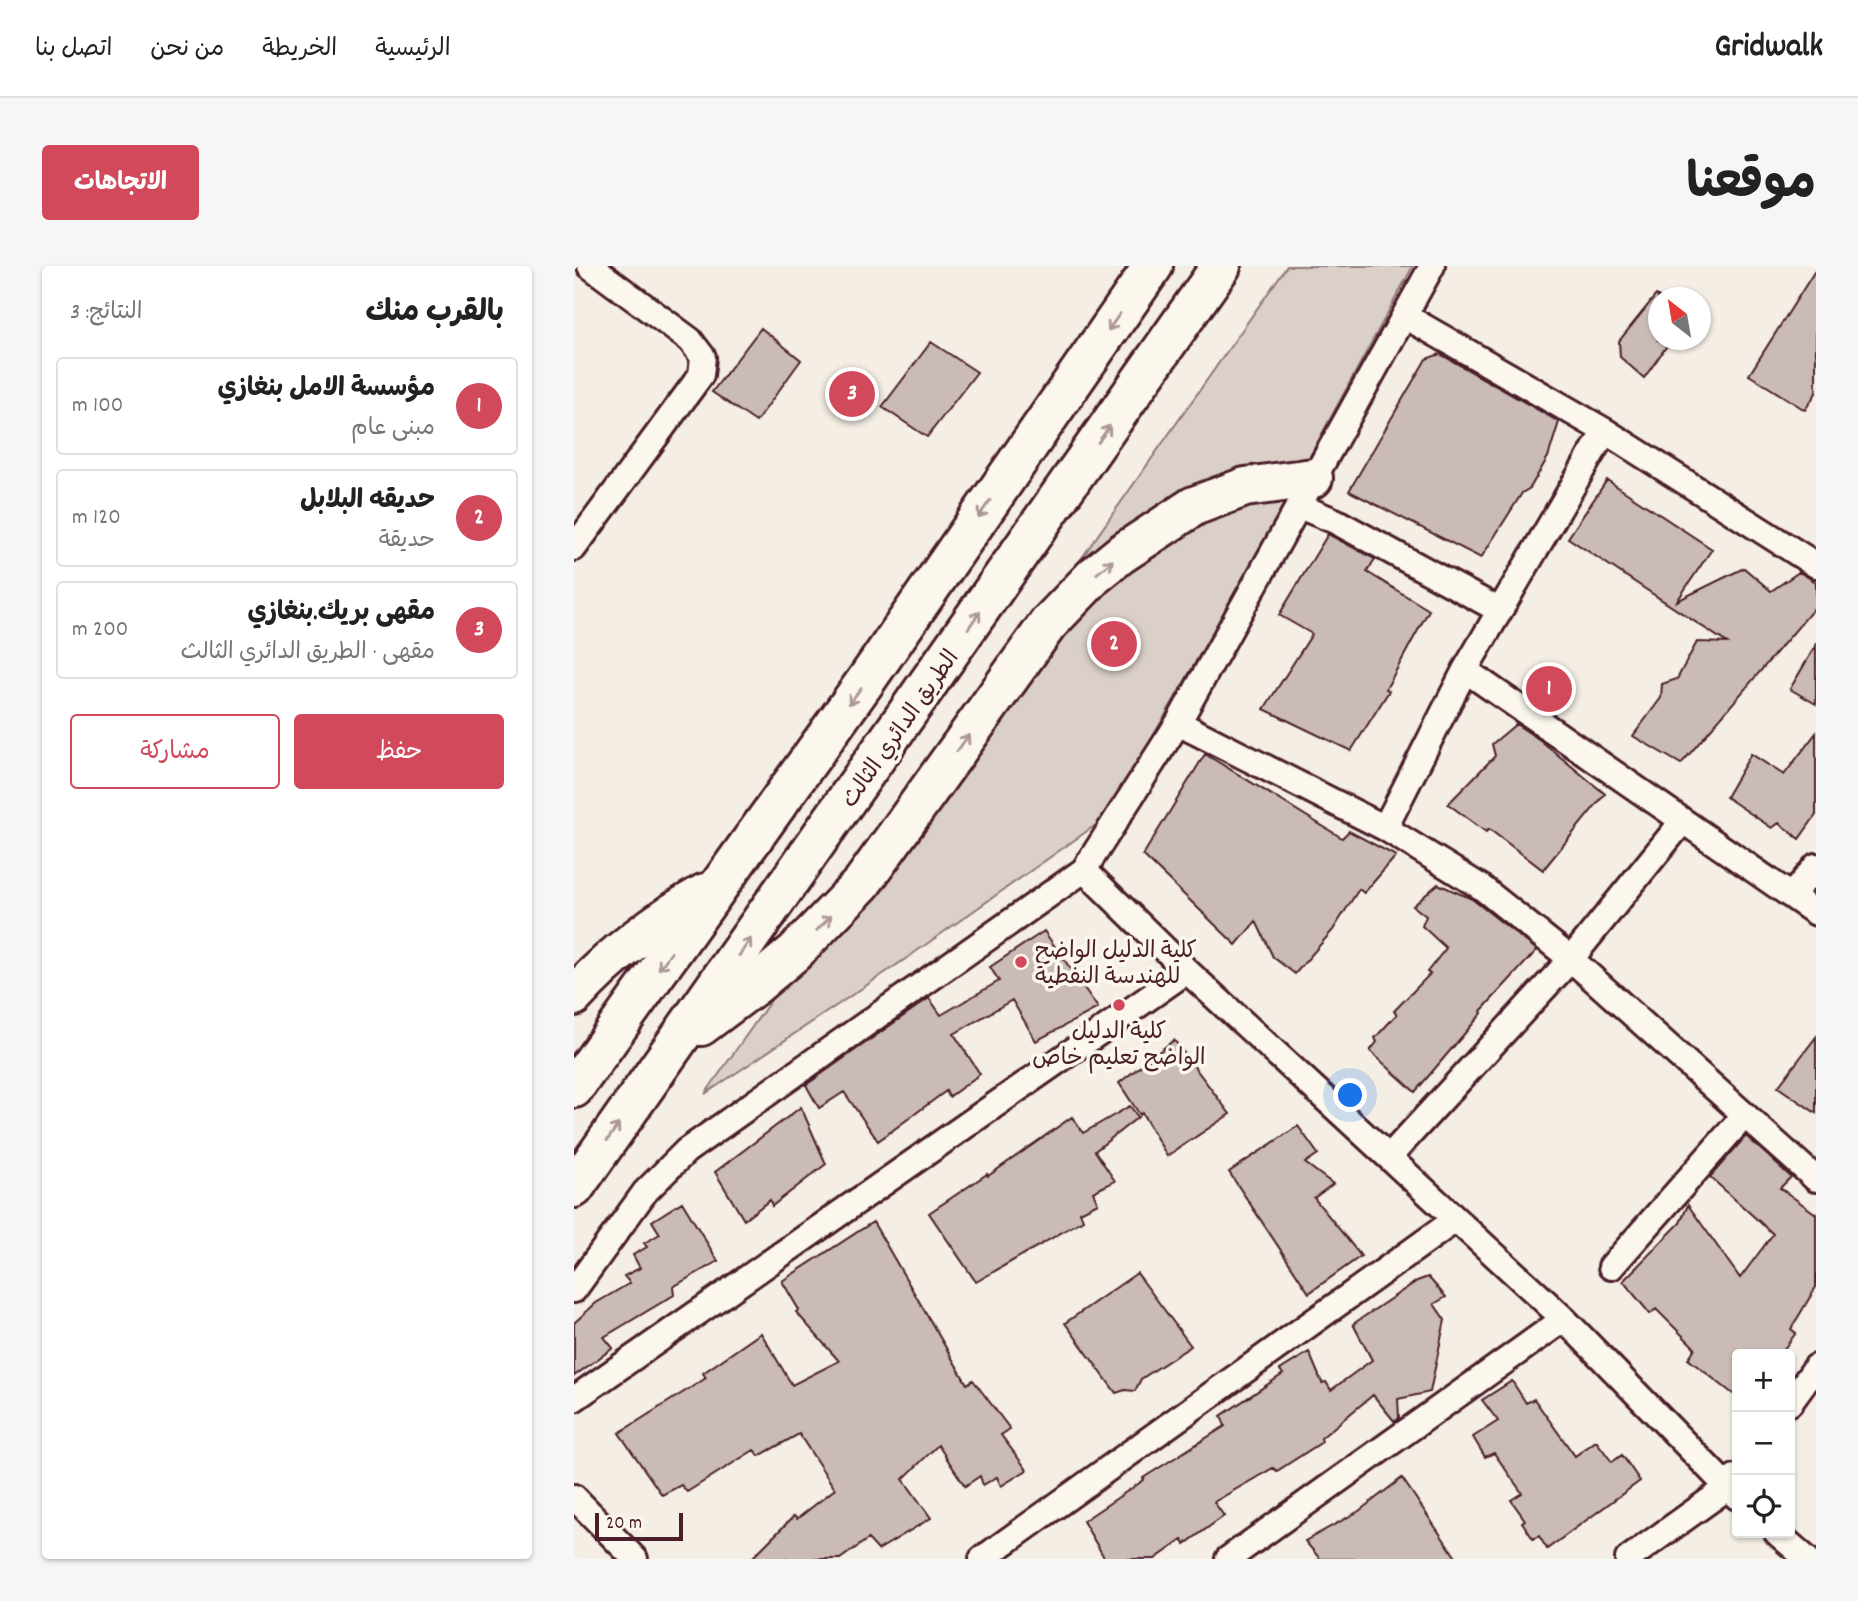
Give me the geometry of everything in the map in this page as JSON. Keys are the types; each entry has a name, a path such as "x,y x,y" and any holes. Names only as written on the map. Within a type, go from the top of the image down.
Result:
{"highway":[{"path":"574,1088 865,681 1153,266"},
{"name":"الطريق الدائري الثالث","path":"574,1188 1222,266"},
{"path":"676,1043 757,985 829,918 862,883 1048,624 1094,576 1121,554 1194,506 1245,487 1306,492"},
{"path":"574,996 597,970 641,934 719,885"}],"street":[{"path":"574,548 701,375 703,358 690,340 590,266"},
{"path":"574,1290 645,1192 686,1151 1084,870 1178,723 1432,266"},
{"path":"1405,316 1605,431 1816,565"},
{"path":"1384,828 1465,670 1605,431"},
{"path":"1306,492 1335,520 1499,610"},
{"path":"1465,670 1816,913"},
{"path":"1178,723 1384,828 1480,887 1571,959 1816,1179"},
{"path":"1389,1157 1571,959 1682,822"},
{"path":"1793,895 1816,866"},
{"path":"1084,870 1187,971 1564,1319 1732,1484"},
{"path":"574,1399 1187,971"},
{"path":"1612,1268 1745,1115"},
{"path":"982,1559 1455,1220"},
{"path":"1228,1559 1564,1319"},
{"path":"1795,1396 1816,1367"},
{"path":"1628,1559 1732,1487"},
{"path":"574,1497 635,1559"},
{"path":"1783,1538 1807,1559"}],"shaded area":[{"path":"1287,266 1413,266 1248,570 1107,817 904,960 705,1094"}],"building":[{"path":"1816,269 1816,393 1805,410 1749,375"},
{"path":"1648,305 1648,350 1664,350 1644,378 1620,357 1619,341"},
{"path":"761,328 801,360 756,422 712,392"},
{"path":"931,342 977,372 927,437 882,407"},
{"path":"1440,354 1559,422 1548,457 1530,488 1522,493 1481,558 1349,491 1426,359"},
{"path":"1607,480 1712,549 1677,601 1744,568 1771,591 1799,572 1816,582 1816,606 1681,764 1633,736 1661,698 1662,684 1677,679 1697,642 1727,643 1568,538"},
{"path":"1328,534 1375,559 1367,572 1429,610 1386,689 1389,691 1351,751 1264,709 1312,634 1279,615"},
{"path":"1816,645 1816,704 1790,689"},
{"path":"1516,724 1540,740 1605,794 1543,870 1489,829 1486,832 1448,804 1495,756 1492,744"},
{"path":"1816,733 1816,815 1799,839 1779,823 1772,828 1726,797 1751,754 1784,775"},
{"path":"1205,754 1342,838 1349,831 1396,856 1364,893 1359,889 1333,930 1295,974 1273,957 1256,921 1236,945 1143,855"},
{"path":"1438,884 1472,899 1537,950 1481,1011 1415,1092 1370,1051 1377,1042 1375,1038 1397,1014 1394,1011 1430,974 1427,972 1446,948 1422,926 1426,916 1413,906"},
{"path":"1044,931 1098,1008 1036,1041 1012,1000 954,1034 980,1074 949,1097 946,1091 878,1141 844,1092 819,1108 806,1085 929,998 941,1015 999,981 990,967"},
{"path":"1816,1037 1816,1113 1778,1087"},
{"path":"1174,1040 1230,1114 1167,1156 1142,1113 1140,1115 1119,1083"},
{"path":"1130,1106 1138,1117 1095,1151 1115,1181 1093,1192 1098,1203 1080,1212 1083,1220 976,1282 929,1213 987,1174 988,1176 1072,1117 1083,1133"},
{"path":"801,1107 826,1164 772,1206 770,1200 744,1220 715,1172"},
{"path":"1298,1126 1318,1154 1305,1163 1333,1184 1314,1198 1361,1256 1309,1293 1229,1172"},
{"path":"1746,1136 1791,1177 1780,1188 1816,1214 1816,1287 1791,1329 1796,1333 1784,1349 1732,1349 1732,1393 1688,1359 1695,1348 1656,1309 1650,1314 1623,1281 1680,1223 1688,1205 1740,1278 1773,1234 1710,1177"},
{"path":"682,1202 718,1261 673,1287 674,1295 604,1337 613,1348 574,1376 574,1323 596,1303 630,1283 624,1276 640,1268 633,1255 647,1247 644,1243 660,1234 652,1221"},
{"path":"873,1222 967,1384 973,1380 1010,1429 1001,1435 1027,1470 1001,1486 997,1477 983,1485 980,1476 965,1486 938,1445 903,1479 931,1518 878,1550 868,1539 840,1559 751,1559 794,1516 797,1519 835,1489 799,1434 759,1456 754,1450 687,1492 681,1485 662,1495 619,1433 706,1378 703,1373 761,1333 792,1385 839,1361 796,1312 799,1310 782,1281"},
{"path":"1137,1273 1191,1346 1141,1379 1135,1391 1116,1393 1065,1323"},
{"path":"1428,1277 1446,1297 1434,1304 1445,1320 1430,1392 1398,1399 1399,1418 1395,1422 1373,1395 1321,1438 1322,1442 1277,1471 1273,1468 1214,1502 1224,1516 1185,1544 1182,1540 1155,1559 1105,1559 1083,1521 1144,1480 1143,1478 1225,1426 1221,1416 1283,1374 1280,1370 1309,1352 1322,1383 1326,1382 1331,1390 1372,1360 1353,1324 1417,1281"},
{"path":"1512,1381 1526,1403 1534,1399 1575,1456 1596,1441 1612,1462 1622,1455 1640,1481 1547,1549 1539,1536 1533,1539 1522,1522 1525,1520 1511,1500 1522,1493 1494,1453 1485,1457 1473,1437 1498,1421 1482,1400"},
{"path":"1402,1478 1457,1559 1320,1559 1305,1541 1359,1511"}],"place":[{"name":"مقهى بريك.بنغازي","path":"852,394"},
{"name":"حديقه البلابل","path":"1114,644"},
{"name":"مؤسسة الامل بنغازي","path":"1549,689"},
{"name":"كلية الدليل الواضح للهندسة النفطية","path":"1021,962"},
{"name":"كلية الدليل الواضح تعليم خاص","path":"1119,1005"}]}
